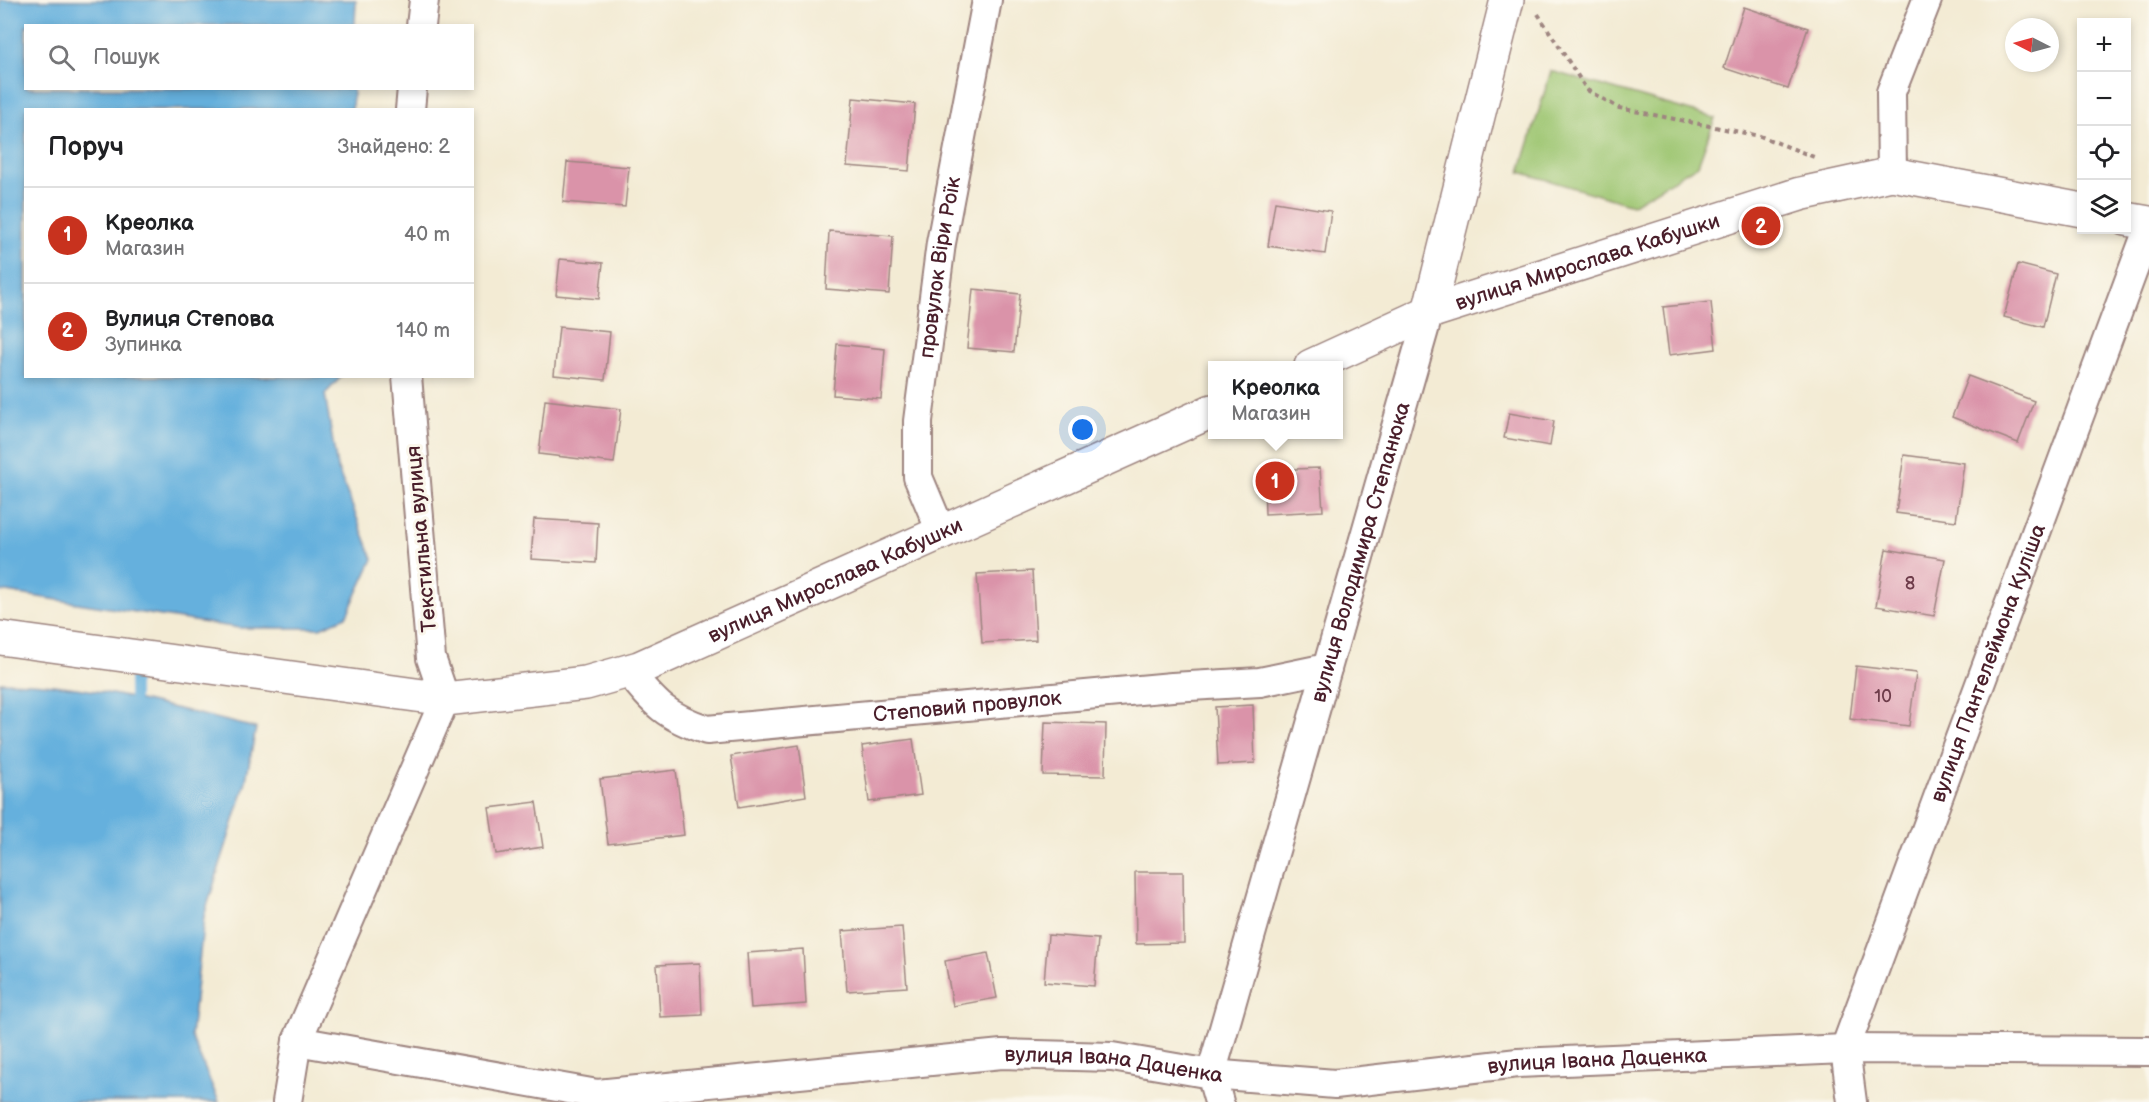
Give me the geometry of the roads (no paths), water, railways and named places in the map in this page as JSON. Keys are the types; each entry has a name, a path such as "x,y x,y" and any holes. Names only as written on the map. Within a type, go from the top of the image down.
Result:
{"street":[{"path":"421,24 424,0"},
{"name":"провулок Віри Роїк","path":"942,534 918,477 918,421 941,243 987,0"},
{"path":"1880,176 1891,92 1927,0"},
{"name":"вулиця Володимира Степанюка","path":"1211,1074 1429,312 1521,4"},
{"path":"410,108 412,90"},
{"name":"вулиця Мирослава Кабушки","path":"1322,361 1429,312 1800,194 1880,176 2077,209"},
{"path":"2131,220 2149,225"},
{"name":"вулиця Пантелеймона Куліша","path":"1852,1102 1845,1049 2149,225"},
{"name":"Текстильна вулиця","path":"407,378 431,658 445,699"},
{"name":"вулиця Мирослава Кабушки","path":"0,638 445,699 586,683 628,671 942,534 1208,413"},
{"name":"Степовий провулок","path":"628,671 655,704 677,720 707,730 1172,687 1260,682 1327,668"},
{"path":"287,1102 297,1041 445,699"},
{"name":"вулиця Івана Даценка","path":"297,1041 597,1094 1002,1054 1112,1057 1211,1074 1335,1084 1518,1063 1845,1049 2149,1051"},
{"path":"1211,1074 1219,1102"}],"water":[{"path":"0,0 356,0 355,24 24,24 24,90 353,90 352,108 24,108 24,378 340,378 325,394 337,467 373,559 346,617 320,628 239,628 0,591"},
{"path":"0,682 33,683 97,691 256,728 245,785 204,916 191,1036 219,1102 0,1102"}],"waterway":[{"path":"134,659 134,698"}],"place":[{"name":"Вулиця Степова","path":"1761,226"},
{"name":"Креолка","path":"1275,481"}]}
